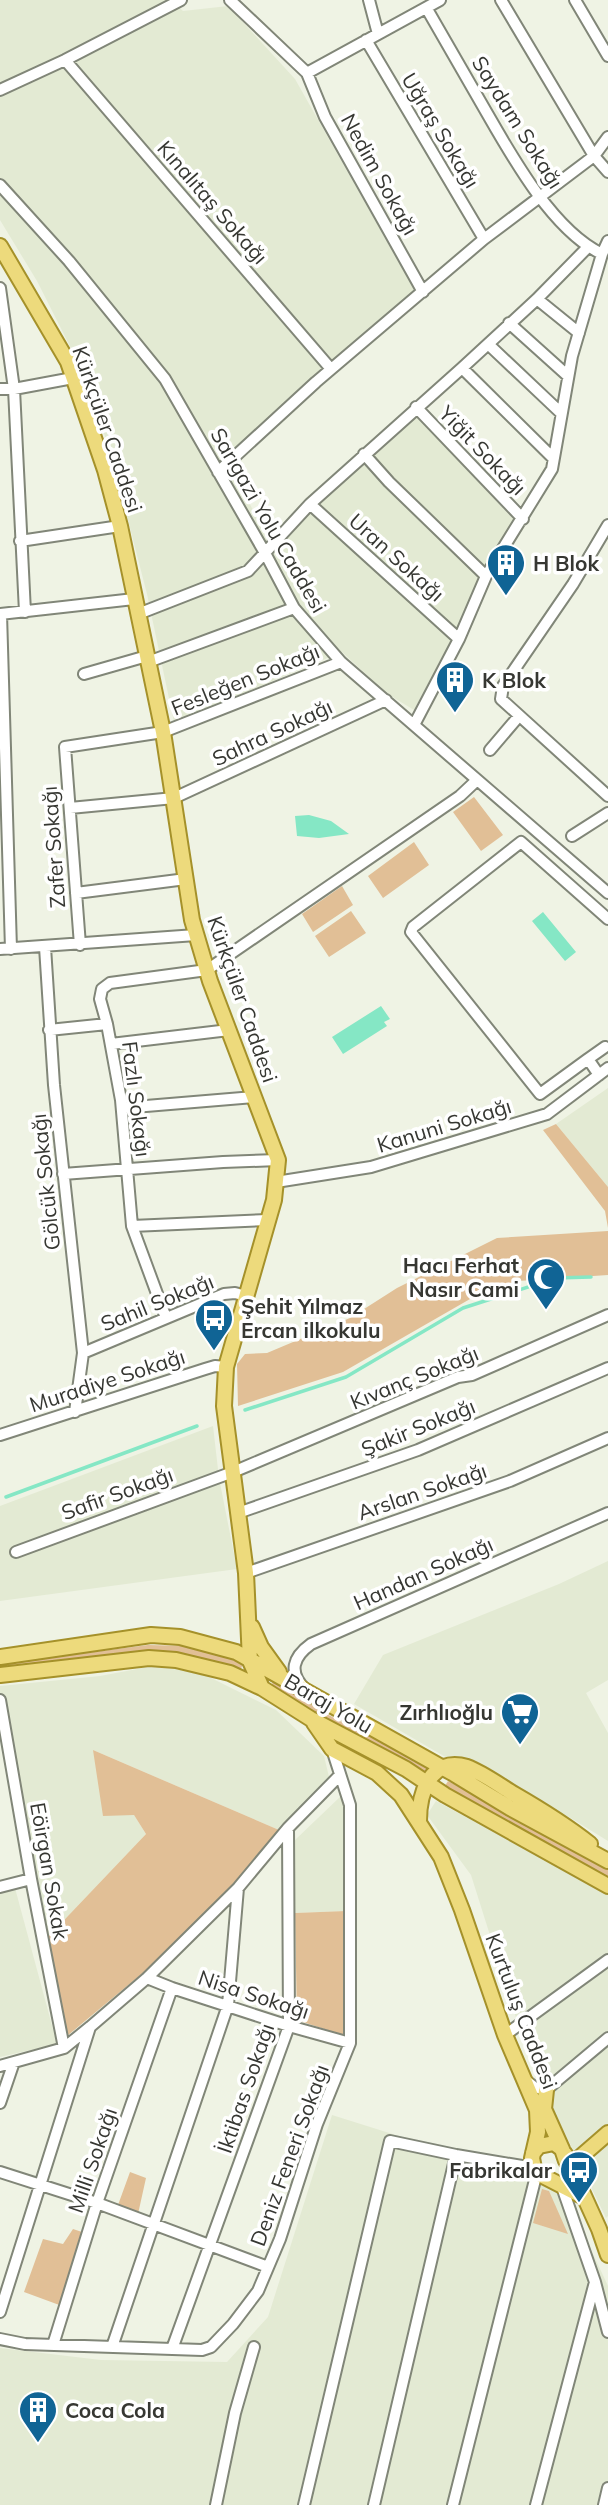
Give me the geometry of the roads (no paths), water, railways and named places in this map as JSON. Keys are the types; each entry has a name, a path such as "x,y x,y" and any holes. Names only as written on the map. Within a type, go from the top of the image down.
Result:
{"main road":[{"name":"Kürkçüler Caddesi","path":"0,246 68,362 105,470 120,526 163,732 196,935 278,1160 274,1200 226,1367 224,1406 246,1573 250,1661"},
{"path":"250,1623 272,1665 290,1682"},
{"name":"Baraj Yolu","path":"0,1657 151,1635 180,1637 236,1652 510,1808 608,1860"},
{"name":"Baraj Yolu","path":"0,1675 149,1658 176,1660 230,1673 262,1688 311,1719 406,1769 608,1886"},
{"path":"250,1661 262,1688"},
{"path":"311,1719 332,1749"},
{"name":"Kurtuluş Caddesi","path":"332,1749 377,1773 401,1795 441,1857 505,2035 537,2110 537,2168"},
{"path":"377,1773 387,1778 397,1777 406,1769 411,1759 408,1749"},
{"path":"419,1822 419,1802 426,1782 433,1774 444,1769"},
{"path":"546,2090 544,2109 582,2196 604,2226 608,2255"},
{"path":"566,2157 608,2133"},
{"path":"537,2168 539,2146 549,2143 566,2157"},
{"path":"537,2168 556,2175 566,2164 566,2157"},
{"path":"537,2168 582,2196"}],"street":[{"path":"0,90 181,0"},
{"path":"230,0 307,73 440,0"},
{"path":"369,0 378,34"},
{"path":"500,0 594,156 608,172"},
{"path":"575,0 608,56"},
{"name":"Saydam Sokağı","path":"427,9 506,146 540,199 588,247 602,254"},
{"name":"Uğraş Sokağı","path":"366,40 484,239"},
{"name":"Kınalıtaş Sokağı","path":"65,60 331,369"},
{"name":"Nedim Sokağı","path":"307,73 325,117 423,292"},
{"path":"218,472 331,369 484,239 594,156 608,137"},
{"name":"Sarıgazi Yolu Caddesi","path":"0,185 69,261 165,379 294,608 341,662 608,893"},
{"path":"414,725 459,639 486,576 552,469 568,376 608,240"},
{"path":"138,614 248,571 310,503 537,299 588,247"},
{"path":"0,288 14,389 25,612"},
{"path":"537,299 579,333"},
{"path":"509,323 568,376"},
{"path":"488,344 561,412"},
{"path":"462,368 553,458"},
{"path":"0,390 73,378"},
{"name":"Yiğit Sokağı","path":"416,407 523,519"},
{"path":"364,454 389,482 486,576"},
{"name":"Uran Sokağı","path":"310,503 459,639"},
{"path":"608,525 573,584 503,686 501,699 608,796"},
{"path":"20,541 120,526"},
{"path":"134,599 1,614 6,949 196,935"},
{"path":"84,674 147,659 294,608"},
{"name":"Fesleğen Sokağı","path":"65,747 163,732 341,662"},
{"name":"Sahra Sokağı","path":"70,808 174,798 386,701"},
{"path":"490,750 519,716"},
{"name":"Zafer Sokağı","path":"65,747 80,945"},
{"path":"207,970 460,796 477,780"},
{"path":"572,836 608,813"},
{"path":"607,1048 540,1094 411,931 521,842 608,919"},
{"path":"76,893 186,879"},
{"name":"Gölcük Sokağı","path":"45,947 49,1030 83,1353 75,1412"},
{"name":"Fazlı Sokağı","path":"166,1318 132,1226 122,1108 100,993 105,985 207,970"},
{"path":"49,1030 107,1024"},
{"path":"111,1044 229,1030"},
{"path":"588,1059 603,1072"},
{"name":"Kanuni Sokağı","path":"276,1182 371,1167 547,1114 603,1072"},
{"path":"122,1108 254,1097"},
{"path":"63,1174 278,1160"},
{"path":"132,1226 268,1220"},
{"name":"Sahil Sokağı","path":"83,1353 224,1294 246,1296"},
{"name":"Kıvanç Sokağı","path":"233,1472 458,1377 472,1375 608,1315"},
{"name":"Muradiye Sokağı","path":"0,1435 205,1368 226,1367"},
{"name":"Şakir Sokağı","path":"238,1513 418,1450 608,1368"},
{"name":"Arslan Sokağı","path":"246,1573 510,1482 608,1438"},
{"name":"Safir Sokağı","path":"16,1552 233,1472"},
{"name":"Handan Sokağı","path":"309,1693 298,1682 294,1662 299,1652 311,1644 608,1513"},
{"name":"Eöirgan Sokak","path":"0,1700 64,2048"},
{"name":"Deniz Feneri Sokağı","path":"0,2339 53,2345 202,2350 211,2347 233,2324 258,2291 280,2239 317,2124 351,2043 349,1805 332,1749"},
{"path":"0,2066 64,2048 90,2027 147,1978 238,1888 288,1828 341,1775"},
{"name":"İktibas Sokağı","path":"173,2349 289,2026 288,1828"},
{"path":"0,1887 31,1879"},
{"path":"112,2347 228,2004 238,1888"},
{"path":"505,2035 608,1960"},
{"name":"Nisa Sokağı","path":"147,1978 289,2026 351,2043"},
{"name":"Milli Sokağı","path":"53,2345 97,2203 172,1988"},
{"path":"0,2312 90,2027"},
{"path":"524,2078 534,2087 546,2090 608,2038"},
{"path":"0,2103 14,2062"},
{"path":"303,2505 390,2141 537,2168 453,2505"},
{"path":"374,2505 456,2155"},
{"path":"0,2172 97,2203 268,2267"},
{"path":"561,2184 595,2282 608,2332"},
{"path":"536,2505 595,2282"},
{"path":"216,2505 234,2413 254,2347"},
{"path":"604,2505 608,2488"}],"waterway":[{"path":"245,1410 346,1377 463,1308 556,1278 591,1277"},
{"path":"6,1497 197,1426"}],"place":[{"name":"H Blok","path":"506,597"},
{"name":"K Blok","path":"455,714"},
{"name":"Hacı Ferhat Nasır Cami","path":"546,1311"},
{"name":"Şehit Yılmaz Ercan ilkokulu","path":"214,1352"},
{"name":"Zırhlıoğlu","path":"520,1746"},
{"name":"Fabrikalar","path":"579,2204"},
{"name":"Coca Cola","path":"38,2444"}]}
